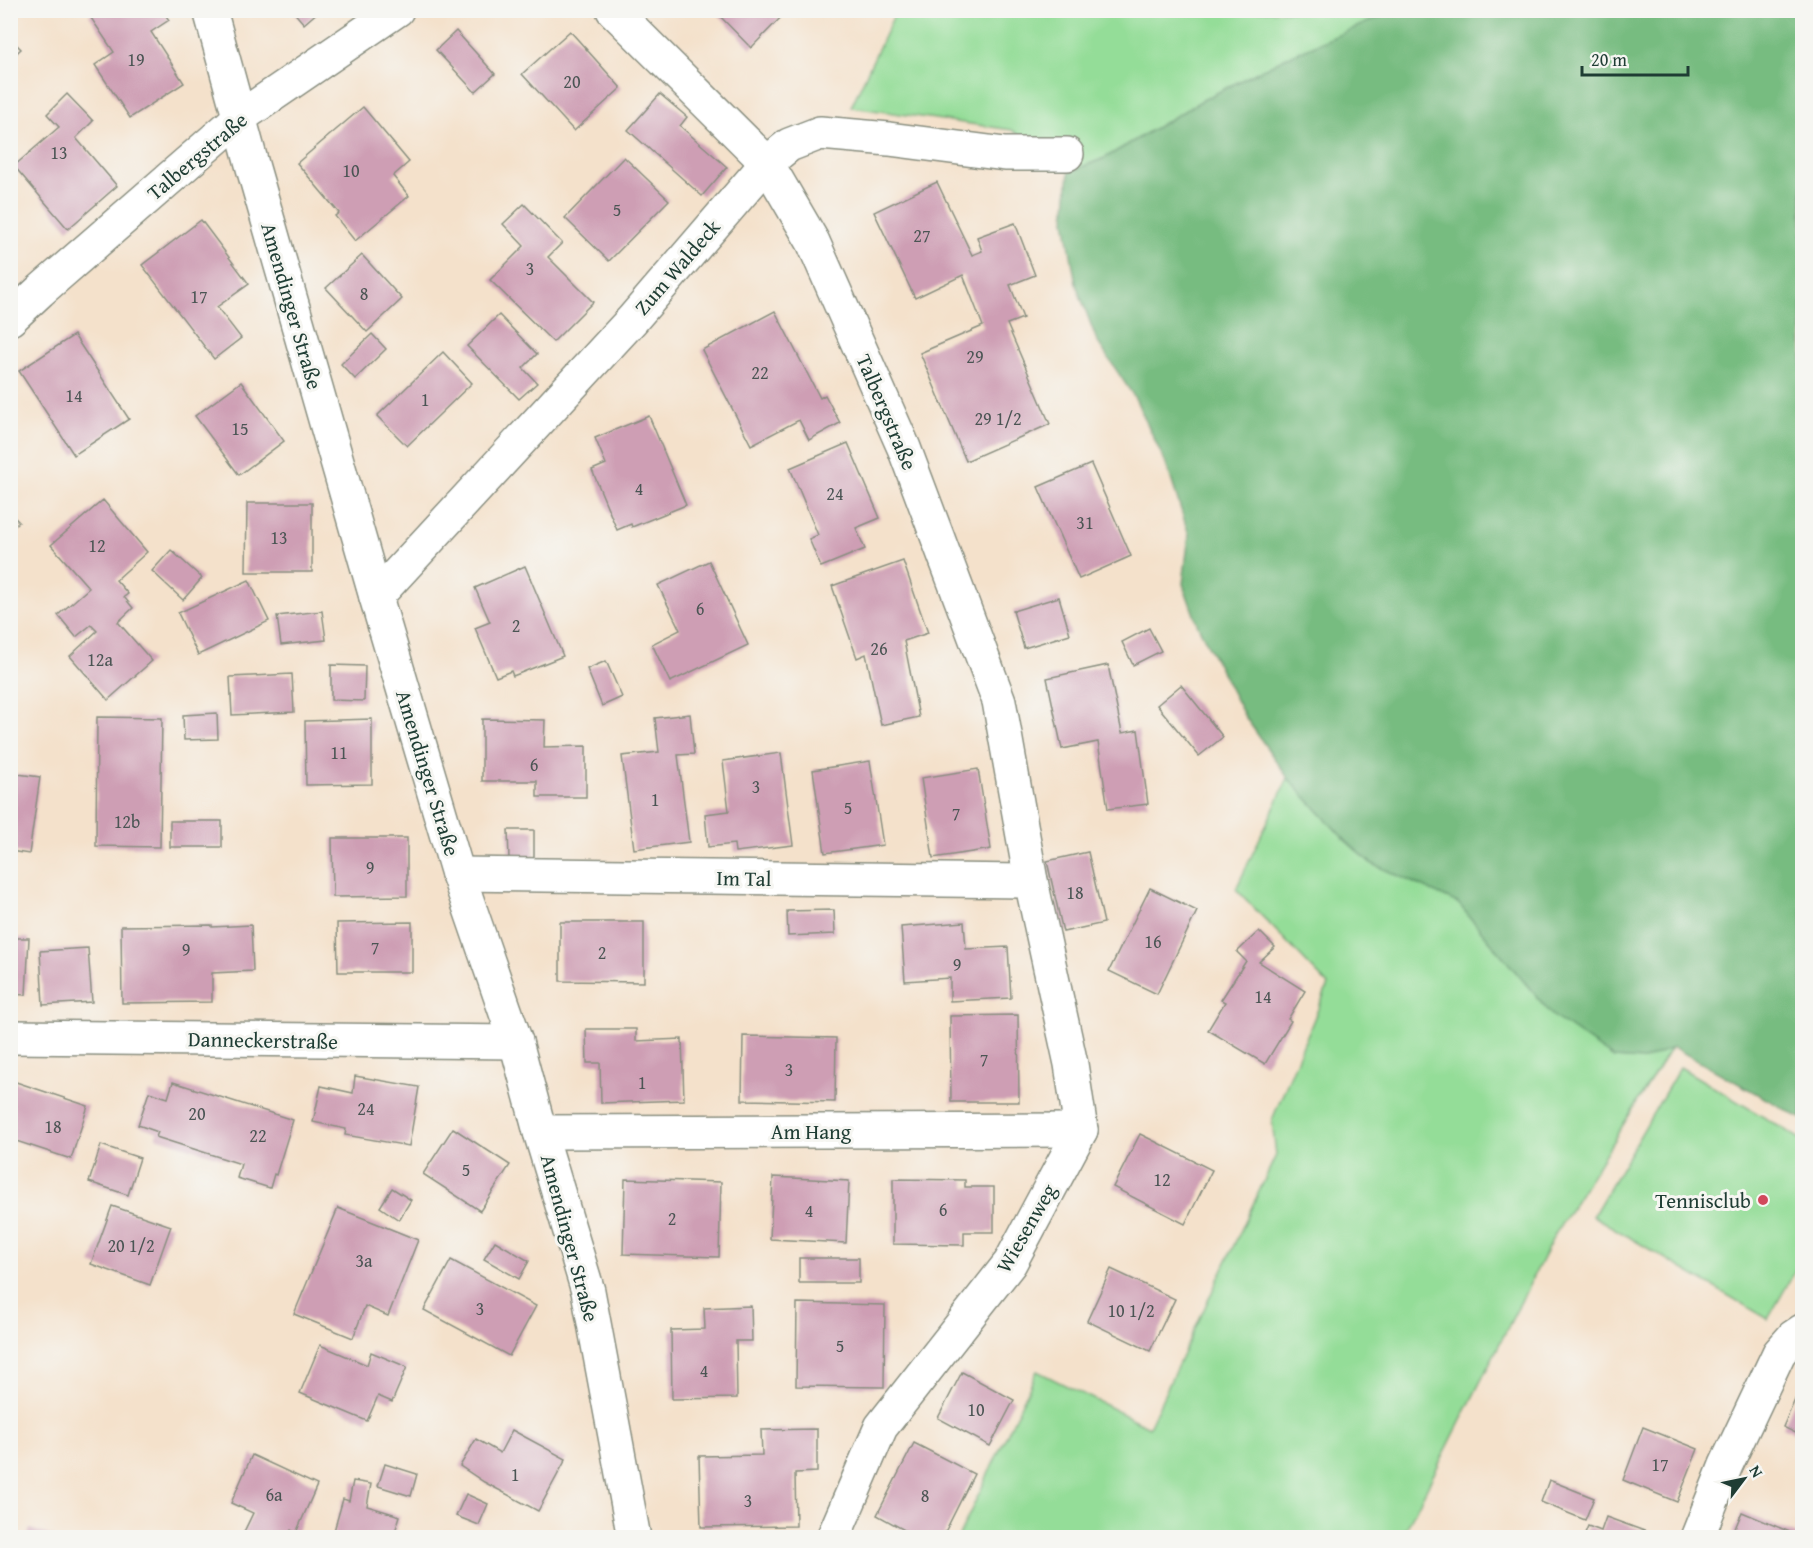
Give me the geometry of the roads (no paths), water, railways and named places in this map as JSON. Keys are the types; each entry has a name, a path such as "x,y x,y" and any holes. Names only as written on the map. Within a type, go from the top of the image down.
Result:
{"street":[{"name":"Amendinger Straße","path":"210,10 376,597 458,874 516,1042 540,1132 588,1291 634,1538"},
{"name":"Talbergstraße","path":"10,320 40,291 239,118 397,10"},
{"name":"Talbergstraße","path":"613,10 767,163 813,242 904,448 999,701 1030,881"},
{"name":"Zum Waldeck","path":"376,597 632,320 767,163 789,145 820,133 889,139 1005,154 1067,154"},
{"name":"Im Tal","path":"458,874 1030,881"},
{"path":"1030,881 1071,1064 1082,1131"},
{"name":"Danneckerstraße","path":"10,1037 516,1042"},
{"name":"Am Hang","path":"540,1132 1082,1131"},
{"name":"Wiesenweg","path":"833,1538 881,1427 1010,1263 1082,1131"},
{"path":"1697,1538 1726,1465 1779,1353 1793,1337 1803,1331"}],"place":[{"name":"Tennisclub","path":"1763,1200"}]}
